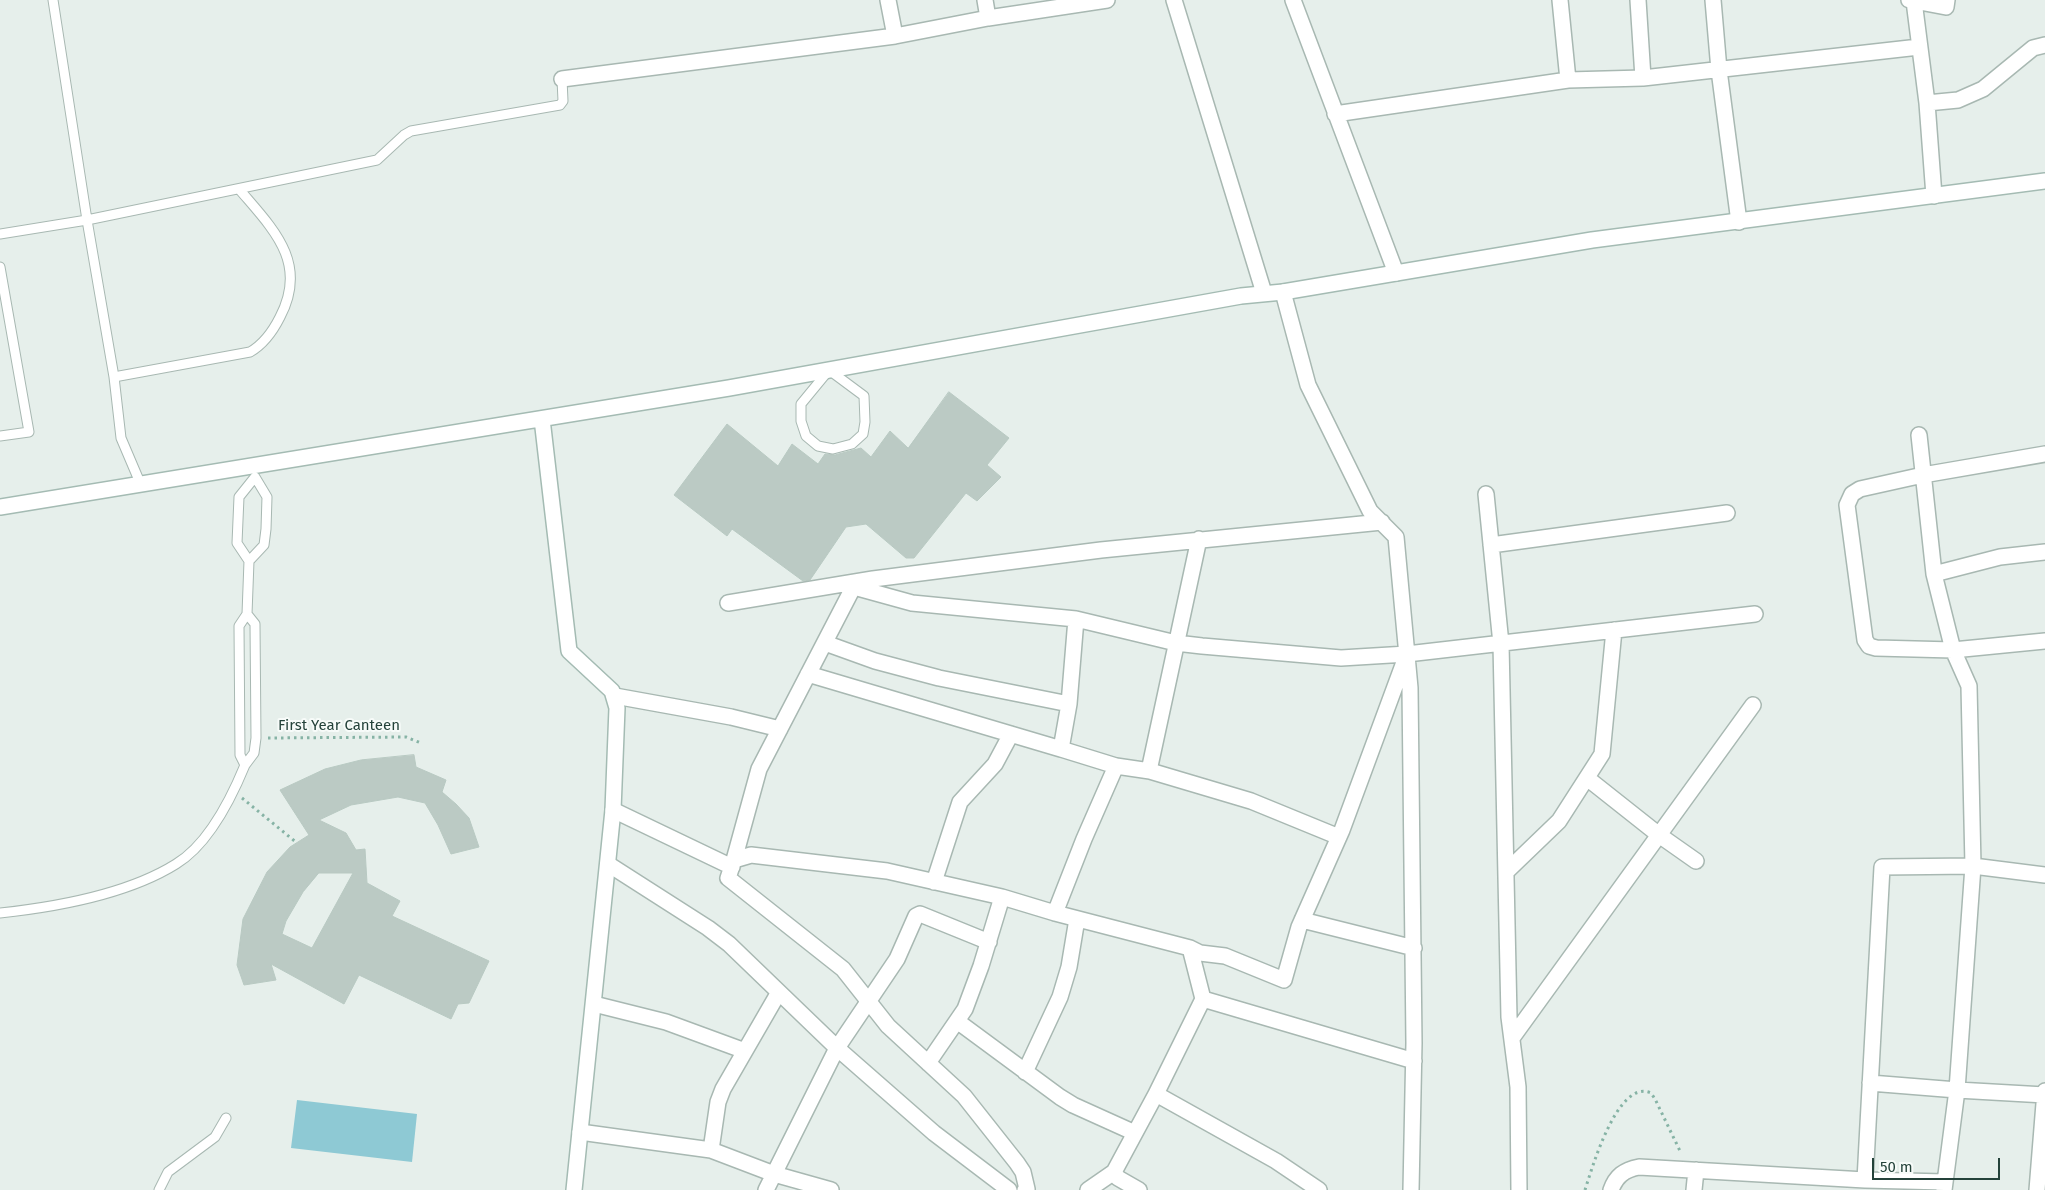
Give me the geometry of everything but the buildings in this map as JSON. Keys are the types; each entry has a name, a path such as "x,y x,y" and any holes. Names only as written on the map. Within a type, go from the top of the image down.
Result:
{"street":[{"path":"888,0 895,36"},
{"path":"985,0 988,18"},
{"path":"562,80 895,36 988,18 1107,0"},
{"path":"1174,0 1264,293"},
{"path":"1293,0 1396,273"},
{"path":"1560,0 1568,80"},
{"path":"1638,0 1644,78"},
{"path":"1713,0 1719,70 1739,222"},
{"path":"1934,196 1927,103 1912,0 1946,7 1947,0"},
{"path":"1927,103 1958,100 1983,89 2033,48 2045,45"},
{"path":"1335,114 1568,80 1644,78 1919,47"},
{"path":"0,507 141,485 255,472 542,419 1264,293 1283,292 1592,240 2045,181"},
{"path":"1283,292 1308,385 1370,511 1396,537 1410,688 1414,948 1412,1190"},
{"path":"542,419 569,651 612,691 617,708 613,810 574,1190"},
{"path":"1611,1190 1618,1177 1631,1169 1692,1170 1780,1183 1865,1180 1945,1186 1957,1090 1973,866 1970,702 1965,675 1953,650 1934,574 1919,435"},
{"path":"2045,454 1923,475 1860,489 1852,494 1847,505 1865,640 1869,646 1876,648 1953,650 2045,641"},
{"path":"1486,494 1501,644 1509,1017 1518,1087 1519,1190"},
{"path":"1491,545 1727,513"},
{"path":"728,603 855,584 1199,539 1382,522"},
{"path":"1150,771 1199,539"},
{"path":"1934,574 2000,557 2045,552"},
{"path":"855,584 912,603 1076,619 1176,643 1341,658 1407,654 1755,614"},
{"path":"855,584 759,768 728,878 843,969 888,1026 964,1096 1023,1172 1028,1190"},
{"path":"1061,749 1069,704 1076,619"},
{"path":"1506,872 1559,821 1602,754 1614,630"},
{"path":"825,643 875,661 939,678 1069,704"},
{"path":"733,864 751,855 886,871 1002,896 1055,913 1190,948 1200,954 1225,956 1284,980 1302,920 1339,837 1407,654"},
{"path":"808,674 1116,766 1150,771 1251,801 1339,837"},
{"path":"615,696 731,717 780,729"},
{"path":"1512,1038 1753,705"},
{"path":"934,882 960,802 995,764 1011,734"},
{"path":"1055,913 1084,839 1116,766"},
{"path":"1587,778 1659,835 1696,860"},
{"path":"613,810 733,864"},
{"path":"608,864 730,944 837,1048 934,1133 1009,1190"},
{"path":"1865,1180 1882,867 1973,866 2045,875"},
{"path":"928,1063 957,1021 971,993 989,942 1002,896"},
{"path":"766,1190 837,1048 897,959 918,914 989,942"},
{"path":"1025,1072 1063,989 1069,967 1077,919"},
{"path":"1302,920 1414,948"},
{"path":"1088,1190 1114,1172 1156,1094 1203,999 1190,948"},
{"path":"712,1150 720,1095 779,992"},
{"path":"1203,999 1414,1061"},
{"path":"594,1004 666,1022 745,1050"},
{"path":"957,1021 1073,1105 1135,1132"},
{"path":"1870,1083 2045,1095"},
{"path":"2038,1190 2045,1091"},
{"path":"1156,1094 1276,1161 1319,1190"},
{"path":"580,1132 712,1150 774,1174 831,1190"},
{"path":"1692,1170 1694,1190"},
{"path":"1114,1172 1118,1178 1139,1190"}],"lane":[{"path":"53,0 87,220 114,377 121,438 141,485"},
{"path":"0,234 87,220 377,160 404,134 560,106 563,101 562,80"},
{"path":"114,377 250,352 263,343 275,327 289,296 290,267 283,244 239,189"},
{"path":"0,269 29,432 0,436"},
{"path":"829,370 864,396 865,422 863,434 852,444 833,450 818,446 806,436 801,422 801,404 829,370"},
{"path":"249,561 264,545 266,529 267,497 255,472"},
{"path":"245,765 240,754 239,626 247,614 249,561 238,543 239,497 255,472"},
{"path":"0,913 35,910 126,888 177,864 200,843 221,816 234,792 245,765 254,753 256,738 255,624 247,614"},
{"path":"159,1190 168,1172 215,1137 226,1118"}],"path":[{"name":"First Year Canteen","path":"256,738 406,737 421,744"},
{"path":"234,792 297,843"},
{"path":"1585,1190 1608,1128 1626,1100 1639,1090 1651,1093 1655,1099 1692,1170"}],"water":[{"path":"297,1100 417,1114 412,1162 291,1148"}]}
